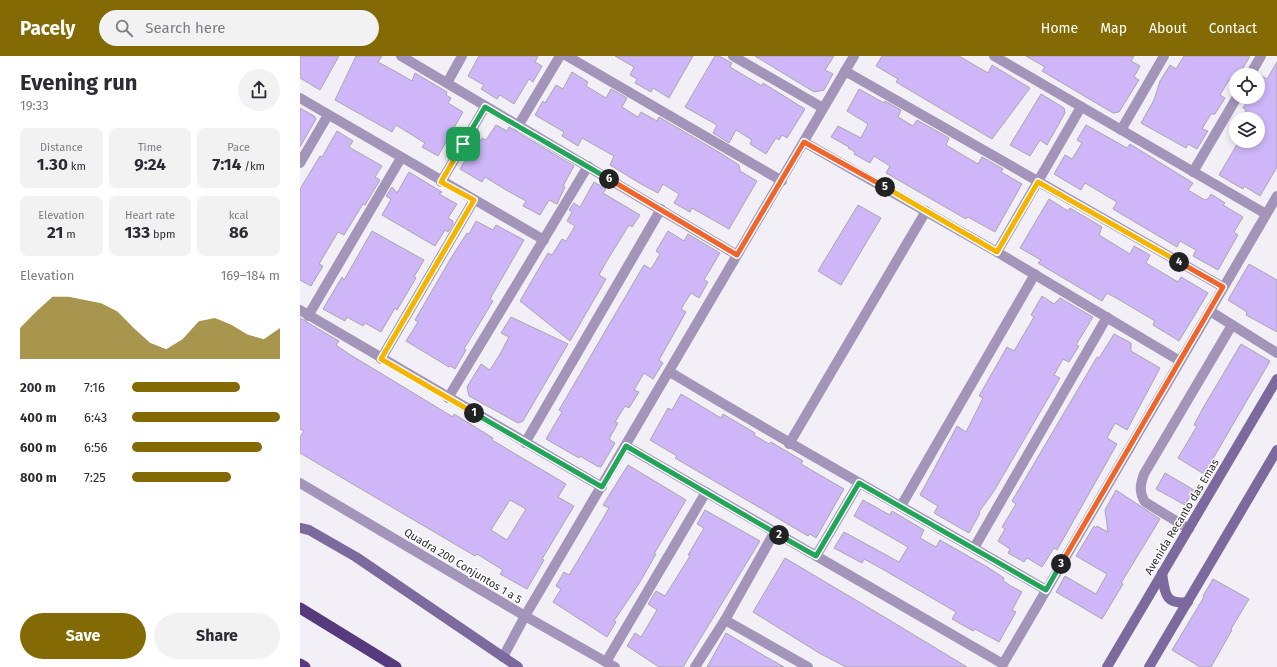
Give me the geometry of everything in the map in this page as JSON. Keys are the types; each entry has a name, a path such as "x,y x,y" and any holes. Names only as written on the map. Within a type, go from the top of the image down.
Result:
{"highway":[{"path":"300,608 396,667"},
{"path":"300,664 306,667"}],"main road":[{"name":"Avenida Recanto das Emas","path":"1107,667 1277,379"},
{"path":"1148,667 1277,450"},
{"path":"303,527 356,557 518,667"},
{"path":"1162,573 1165,592 1169,600 1178,603 1188,602"}],"street":[{"path":"401,56 485,107 662,209 737,255"},
{"path":"447,83 462,56"},
{"path":"518,126 560,56"},
{"path":"567,56 782,181"},
{"path":"733,56 823,108"},
{"path":"502,657 854,56"},
{"path":"994,56 1266,214"},
{"path":"1254,68 1261,56"},
{"path":"1121,130 1162,57"},
{"path":"845,71 1223,287"},
{"path":"300,98 441,182 544,240"},
{"path":"1193,172 1233,104"},
{"path":"441,182 485,107"},
{"path":"997,252 1081,107"},
{"path":"300,163 328,115"},
{"path":"804,142 1035,274 1180,361"},
{"path":"401,158 304,313 602,487"},
{"path":"448,398 588,166"},
{"path":"626,446 1005,665 1046,590 1277,196"},
{"path":"381,359 474,200"},
{"path":"525,443 662,209"},
{"path":"789,444 926,211"},
{"path":"901,506 1035,274"},
{"path":"1210,311 1277,352"},
{"path":"974,548 1107,318"},
{"path":"1189,529 1145,502 1142,497 1140,484 1144,474 1232,325"},
{"path":"670,372 789,444 901,506 1046,590"},
{"name":"Quadra 200 Conjuntos 1 a 5","path":"300,483 525,616 615,667"},
{"path":"816,556 859,483"},
{"path":"606,662 706,492"},
{"path":"695,667 725,620 774,532"},
{"path":"725,620 808,667"}],"building":[{"path":"300,56 339,56 320,90 300,78"},
{"path":"356,56 382,56 378,62 412,81 415,73 447,92 446,95 451,98 448,103 463,112 438,156 422,147 425,143 396,125 392,132 335,100"},
{"path":"479,56 538,56 535,62 542,66 533,82 529,79 514,104 500,95 497,99 481,89 484,85 468,76"},
{"path":"615,56 693,56 669,98 653,88 651,92 635,83 637,79 630,75 634,67"},
{"path":"715,56 719,56 732,63 730,67 762,86 763,83 805,109 787,138 782,135 779,140 776,138 766,154 750,144 752,140 736,130 729,143 713,133 717,125 685,107"},
{"path":"755,56 834,56 825,70 833,74 824,90 814,92"},
{"path":"882,56 959,56 988,73 992,65 1030,88 992,139 896,82 898,79 876,66"},
{"path":"1026,56 1134,56 1131,61 1140,66 1134,77 1139,80 1119,112 1113,113 1042,71 1045,67"},
{"path":"1184,56 1250,56 1243,68 1229,68 1229,80 1220,95 1225,98 1215,114 1211,114 1202,129 1208,131 1197,149 1188,144 1186,148 1141,123 1154,100 1160,81 1170,65 1176,69"},
{"path":"1277,62 1277,167 1260,196 1244,186 1243,189 1219,175 1235,148 1265,148 1265,112 1245,112 1246,110 1243,108 1246,104 1265,104 1265,78 1267,79"},
{"path":"572,72 588,82 586,86 606,98 611,89 627,98 622,107 638,117 641,112 657,121 659,117 739,165 740,171 757,181 729,229 692,208 690,212 674,203 679,194 663,184 658,193 641,184 610,165 614,156 582,138 578,146 562,136 564,132 535,115 543,101 545,103 556,85 563,89"},
{"path":"859,89 884,103 885,101 901,110 898,117 913,126 917,120 949,138 946,145 978,164 982,157 1003,169 1001,172 1022,184 995,232 968,217 966,219 886,173 890,166 874,156 870,163 854,154 855,152 848,148 849,147 831,137 838,126 861,138 868,124 847,111"},
{"path":"1041,94 1064,108 1065,113 1047,145 1040,140 1030,156 1010,145"},
{"path":"300,108 314,116 316,119 300,147"},
{"path":"496,125 507,131 509,127 574,166 563,186 565,187 557,204 549,200 540,215 523,206 526,201 485,177 482,182 460,169 470,152 472,154 482,138 486,140"},
{"path":"1086,125 1127,148 1130,144 1193,183 1188,190 1205,200 1208,199 1211,194 1225,203 1223,205 1243,217 1234,232 1238,235 1218,270 1193,256 1196,250 1180,241 1177,247 1113,209 1117,202 1085,183 1081,190 1054,174 1065,155 1072,159 1082,143 1077,140"},
{"path":"337,131 353,141 349,147 382,166 375,177 380,180 344,235 338,232 319,264 323,266 311,286 300,280 300,189 320,156 322,157"},
{"path":"409,172 442,192 439,194 457,204 448,218 453,221 453,224 448,232 445,230 435,246 382,215 391,199 386,196 392,187 397,193"},
{"path":"594,182 606,189 603,193 640,215 632,227 629,225 605,264 599,275 606,279 570,341 520,301 548,253 552,255 562,239 566,241 575,226 567,221 572,212 569,210 574,203 580,207"},
{"path":"1049,199 1068,211 1070,208 1102,227 1099,235 1130,254 1134,246 1150,255 1146,263 1178,282 1181,277 1208,293 1179,341 1153,325 1155,321 1118,299 1107,293 1102,301 1038,263 1041,260 1020,248"},
{"path":"858,205 881,218 841,285 818,271"},
{"path":"476,221 493,230 496,225 524,240 490,299 493,301 464,349 466,350 455,369 450,366 449,367 406,341 418,322 415,320 451,258 467,233 469,234"},
{"path":"372,231 424,260 414,277 416,278 397,310 395,308 381,332 365,323 363,326 347,317 345,321 323,309 342,277 344,280"},
{"path":"668,231 684,241 688,234 720,253 704,280 708,282 699,298 691,293 681,309 686,312 659,360 663,363 653,379 644,373 634,390 639,392 629,408 625,406 615,422 618,423 609,439 615,443 601,467 597,466 580,456 579,458 546,439 562,412 559,410 644,265 651,269 660,254 656,251"},
{"path":"1249,264 1277,280 1277,332 1246,315 1247,312 1228,300"},
{"path":"1042,296 1054,304 1060,298 1093,317 1076,345 1079,346 1069,362 1063,359 1054,375 1060,378 994,491 979,512 980,513 969,533 934,513 938,506 920,495 957,426 966,432 983,398 979,396 1007,347 1014,351 1034,317 1031,315"},
{"path":"511,317 568,344 523,421 518,423 469,396 467,387 481,364 490,370 509,337 501,333"},
{"path":"300,318 339,341 336,345 349,354 453,417 454,414 493,438 492,440 566,484 558,497 574,506 542,559 544,560 527,589 500,574 503,570 477,554 475,556 300,453 300,437 304,431 300,429","holes":["510,500 526,509 507,540 491,530"]},
{"path":"1114,334 1131,343 1131,351 1160,368 1127,430 1115,423 1107,438 1117,444 1057,550 1054,548 1042,567 1027,558 1024,562 1008,553 1010,549 998,541 1005,529 1002,527 1016,504 1012,501 1097,357 1099,358"},
{"path":"1241,344 1270,361 1204,474 1178,458 1197,426 1194,425 1203,408"},
{"path":"681,394 721,418 723,414 755,433 754,435 769,444 771,442 803,461 801,464 844,489 816,538 810,534 808,536 675,458 677,456 650,440 668,408 672,410"},
{"path":"628,465 686,500 654,554 656,554 640,582 614,621 616,622 607,637 553,602 561,589 556,586 564,572 569,575 577,562 609,508 603,505"},
{"path":"1165,473 1194,490 1185,505 1156,489"},
{"path":"1116,490 1160,519 1121,583 1123,584 1102,619 1056,592 1065,576 1096,594 1107,574 1076,556 1094,526 1108,532 1105,510"},
{"path":"863,500 890,515 892,511 924,530 920,538 936,547 940,540 989,568 1004,578 1003,580 1009,585 1022,592 1012,610 1016,612 999,642 975,629 973,631 952,619 956,612 884,570 864,559 862,563 834,548 844,532 899,562 908,547 854,516"},
{"path":"705,510 760,541 683,667 659,667 627,646 635,633 641,637 657,610 648,604 656,591 665,596 690,556 688,555 704,528 697,524"},
{"path":"785,558 967,667 846,667 819,653 753,612"},
{"path":"1213,579 1249,599 1211,667 1200,667 1172,650 1204,597 1203,596"},
{"path":"726,633 763,655 784,667 707,667"}],"route":[{"path":"485,107 662,209 737,255 804,142 997,252 1038,182 1223,287 1046,590 859,483 816,556 626,446 602,487 381,359 474,200 441,182 463,144 485,107"}]}
